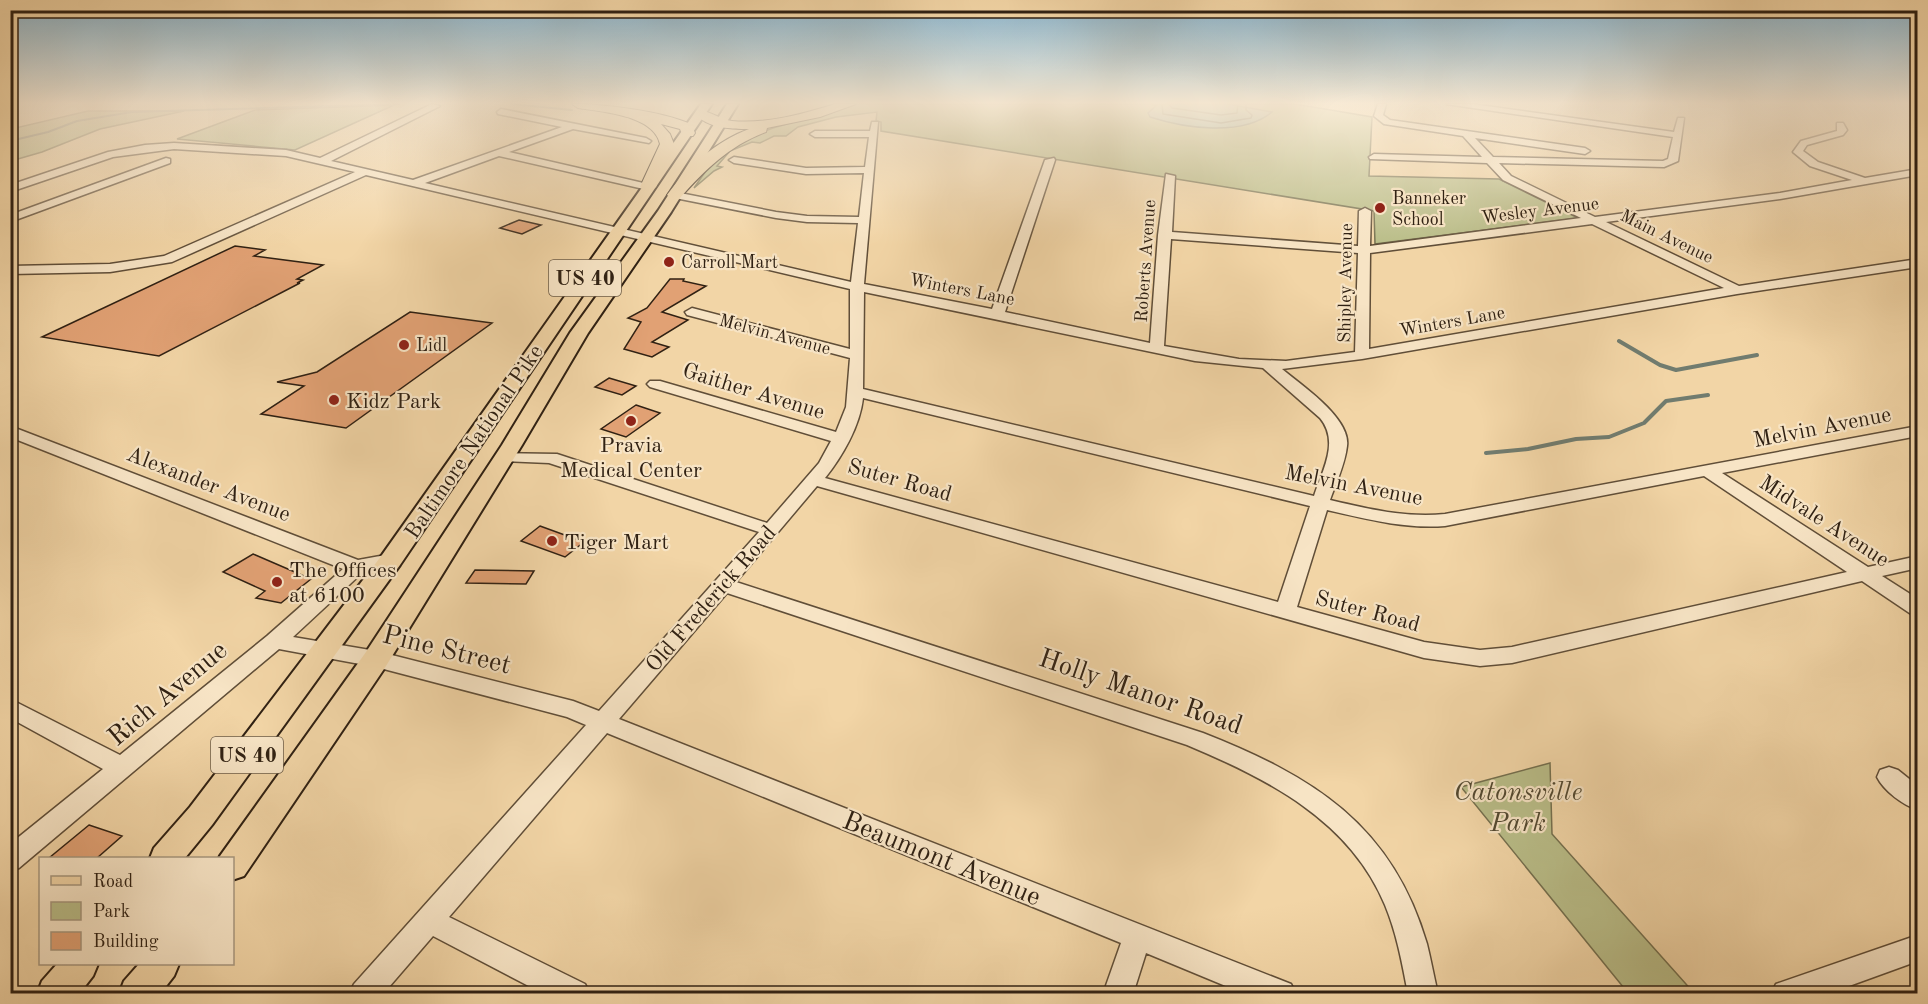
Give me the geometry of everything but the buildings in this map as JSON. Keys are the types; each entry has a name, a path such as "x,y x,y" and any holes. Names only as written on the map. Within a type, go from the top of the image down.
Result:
{"highway":[{"path":"648,187 665,151"},
{"path":"675,195 717,151"}],"main road":[{"name":"Baltimore National Pike","path":"167,857 201,816 391,560 473,444 557,317 675,151"},
{"name":"Baltimore National Pike","path":"234,863 376,659 505,457 579,333 647,237 703,151"},
{"path":"557,317 575,321 579,333"},
{"path":"55,993 78,965"},
{"path":"137,993 159,965"}],"street":[{"name":"Winters Lane","path":"10,189 111,154 131,151"},
{"name":"Winters Lane","path":"249,151 277,152 324,160 857,287 1217,360 1268,365 1304,364 1362,355 1737,290 1917,263"},
{"path":"324,160 343,151"},
{"path":"417,182 505,151"},
{"name":"Old Frederick Road","path":"364,993 771,530 814,480 841,439 849,421 856,392 857,287 872,151"},
{"name":"Main Avenue","path":"1480,151 1507,178 1737,290"},
{"path":"1374,157 1664,164 1673,161 1675,151"},
{"path":"1798,151 1814,164 1866,182"},
{"path":"499,153 648,187"},
{"path":"734,160 806,171 870,170"},
{"path":"997,314 1050,160"},
{"path":"10,219 166,161"},
{"path":"10,270 77,268 168,259 366,171"},
{"name":"Wesley Avenue","path":"1164,235 1365,250 1780,196 1917,172"},
{"path":"77,174 118,179"},
{"name":"Roberts Avenue","path":"1156,348 1170,176"},
{"path":"675,195 776,215 807,219 863,220"},
{"name":"Shipley Avenue","path":"1362,355 1365,211"},
{"name":"Melvin Avenue","path":"692,312 857,356"},
{"path":"1268,365 1334,424 1339,445 1285,612"},
{"name":"Gaither Avenue","path":"655,384 841,439"},
{"name":"Melvin Avenue","path":"856,392 1399,521 1445,520 1917,431"},
{"name":"Alexander Avenue","path":"10,431 357,567"},
{"path":"505,457 551,458 771,530"},
{"name":"Midvale Avenue","path":"1707,470 1917,609"},
{"name":"Suter Road","path":"814,480 1424,650 1480,658 1512,656 1917,562"},
{"path":"357,567 391,560"},
{"name":"Rich Avenue","path":"10,860 275,641 357,567"},
{"name":"Holly Manor Road","path":"723,585 1195,739 1239,755 1276,774 1315,798 1345,824 1369,851 1392,886 1407,922 1419,966 1423,993"},
{"name":"Pine Street","path":"275,641 376,659 573,710 602,722"},
{"path":"10,707 122,768"},
{"name":"Beaumont Avenue","path":"602,722 1281,993"},
{"path":"1889,777 1917,800"},
{"path":"428,920 575,993"},
{"path":"1118,993 1138,936"},
{"path":"1786,993 1917,948"}],"green space":[{"path":"11,151 45,151 42,152 11,161"},
{"path":"727,151 730,151 717,166 722,167 694,188 710,165"},
{"path":"1003,151 1370,151 1369,176 1499,179 1578,218 1375,244 1374,211"},
{"name":"Catonsville Park","path":"1550,763 1552,834 1694,993 1628,993 1461,787"}],"waterway":[{"path":"1619,341 1660,365 1676,370 1757,355"},
{"path":"1486,453 1528,449 1576,439 1609,437 1644,423 1666,401 1708,395"}],"place":[{"name":"Banneker School","path":"1380,208"},
{"name":"Carroll Mart","path":"669,262"},
{"name":"Lidl","path":"404,345"},
{"name":"Kidz Park","path":"334,400"},
{"name":"Pravia Medical Center","path":"631,421"},
{"name":"Tiger Mart","path":"552,541"},
{"name":"The Offices at 6100","path":"277,582"}]}
